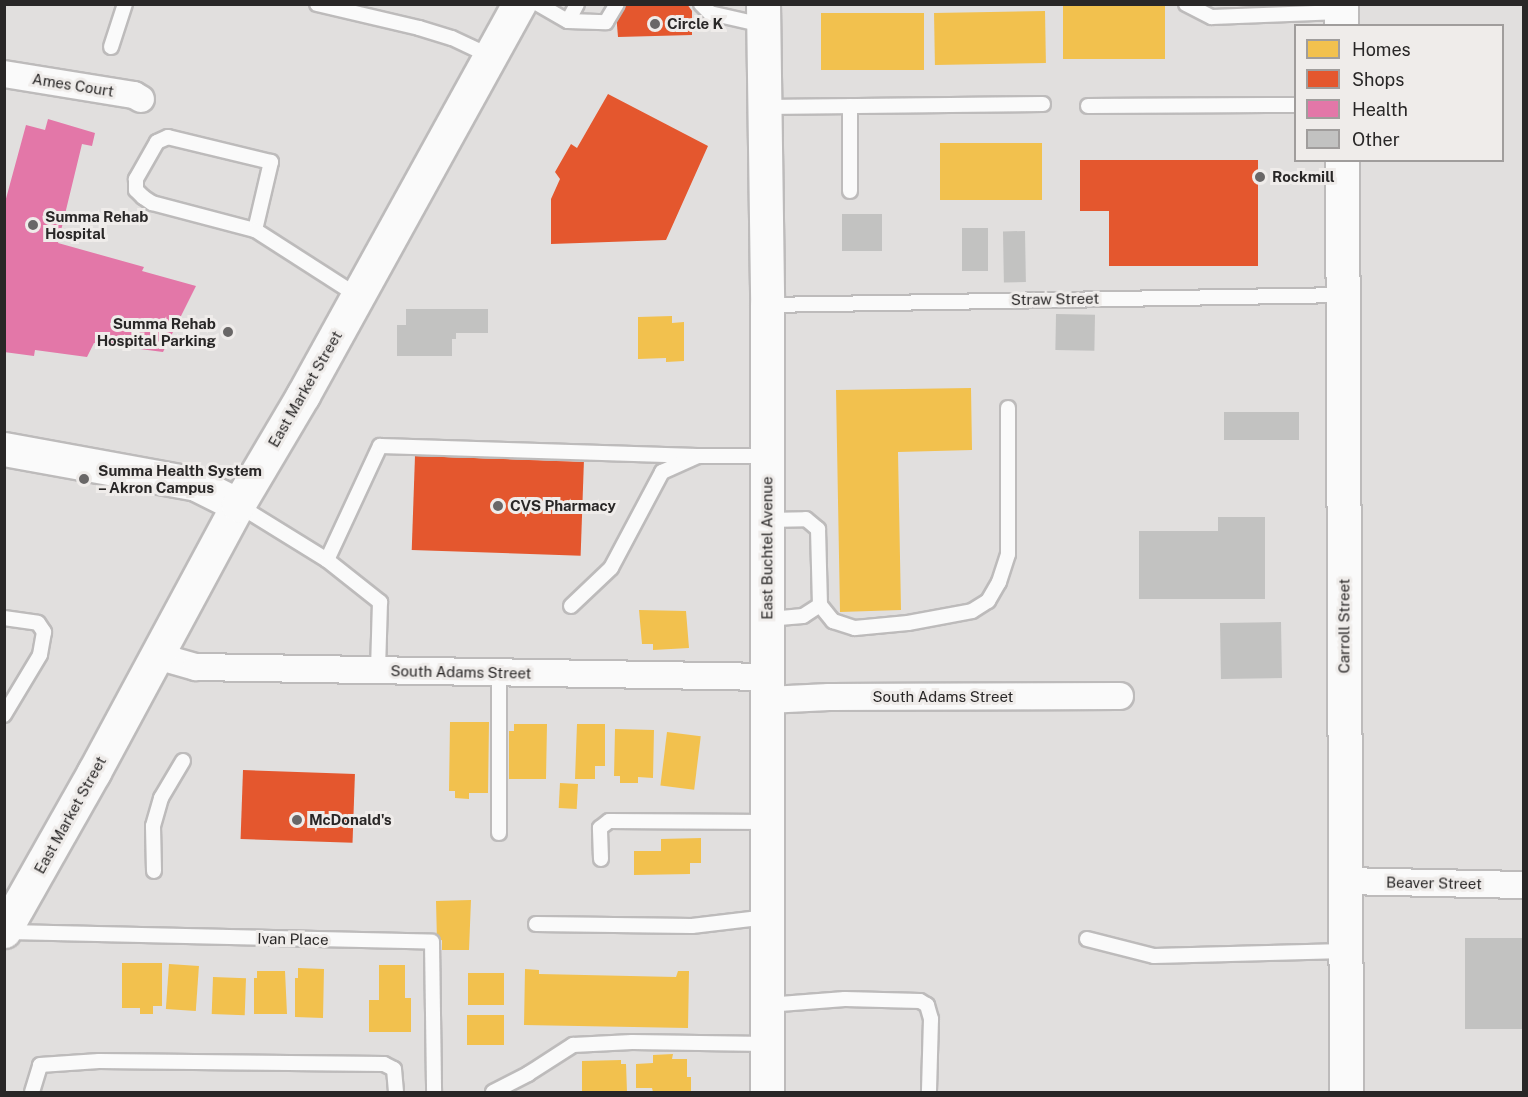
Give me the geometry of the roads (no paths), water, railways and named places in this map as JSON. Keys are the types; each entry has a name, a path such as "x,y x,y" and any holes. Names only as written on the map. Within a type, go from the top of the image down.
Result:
{"main road":[{"name":"East Market Street","path":"4,932 238,505 358,296 519,4"},
{"name":"East Buchtel Avenue","path":"764,15 767,305 767,1092"},
{"name":"Carroll Street","path":"1342,162 1346,1092"},
{"path":"4,449 196,484 238,505"}],"street":[{"name":"Ames Court","path":"4,74 134,95 141,99"},
{"name":"South Adams Street","path":"157,656 196,667 499,672 767,689 841,697 1120,696"},
{"name":"Beaver Street","path":"1345,881 1524,885"}],"lane":[{"path":"111,48 125,4"},
{"path":"317,4 419,28 452,38 490,56"},
{"path":"538,4 568,21 606,22 617,4"},
{"path":"568,21 577,4"},
{"path":"701,4 710,13 721,10 764,15"},
{"path":"1186,4 1212,17 1341,14"},
{"path":"764,107 1043,104"},
{"path":"1088,106 1294,105"},
{"path":"850,106 850,190"},
{"path":"255,230 271,162 168,137 157,142 136,179 136,190 143,197 152,203 255,230 358,296"},
{"name":"Straw Street","path":"767,305 1344,295"},
{"path":"767,520 806,519 819,529 820,605 833,621 855,628 908,623 972,611 988,601 999,582 1008,554 1008,408"},
{"path":"327,560 380,446 767,456"},
{"path":"571,606 611,568 662,472 698,456"},
{"path":"238,505 327,560 380,602 389,670"},
{"path":"767,619 803,616 820,605"},
{"path":"4,618 38,623 44,632 40,655 4,715"},
{"path":"499,672 499,833"},
{"path":"154,871 153,826 161,798 183,761"},
{"path":"601,859 600,828 609,821 767,822"},
{"path":"536,924 692,926 767,917"},
{"name":"Ivan Place","path":"4,932 432,942 434,1092"},
{"path":"1087,939 1154,956 1346,951"},
{"path":"767,1005 845,999 920,1001 927,1005 931,1019 929,1092"},
{"path":"493,1092 528,1074 573,1045 632,1042 767,1044"},
{"path":"32,1092 40,1065 111,1061 384,1064 394,1069 396,1092"}],"place":[{"name":"Circle K","path":"655,24"},
{"name":"Rockmill","path":"1260,177"},
{"name":"Summa Rehab Hospital","path":"33,225"},
{"name":"Summa Rehab Hospital Parking","path":"228,332"},
{"name":"Summa Health System – Akron Campus","path":"84,479"},
{"name":"CVS Pharmacy","path":"498,506"},
{"name":"McDonald's","path":"297,820"}]}
